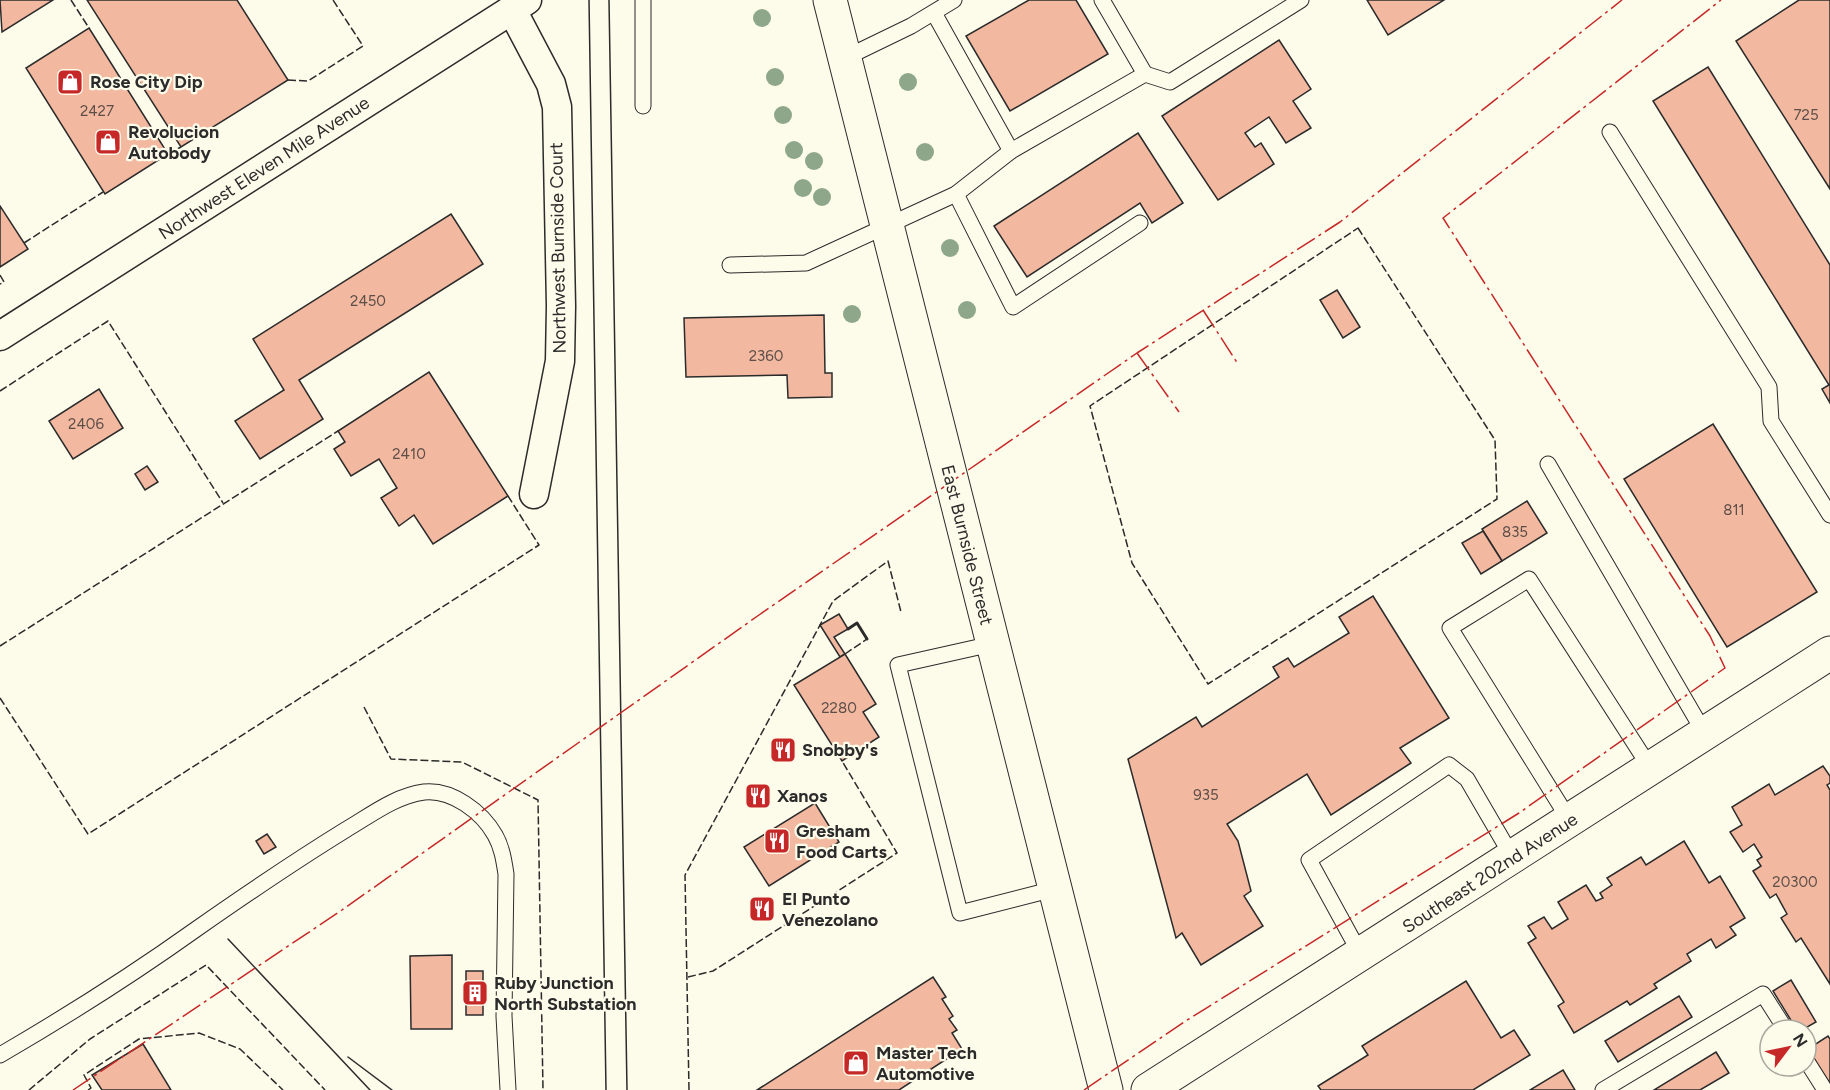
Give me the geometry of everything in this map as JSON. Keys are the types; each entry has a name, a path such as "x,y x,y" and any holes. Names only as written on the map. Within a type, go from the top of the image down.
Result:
{"main road":[{"name":"East Burnside Street","path":"830,0 1106,1090"},
{"name":"Southeast 202nd Avenue","path":"1148,1090 1705,734 1826,664"}],"street":[{"name":"Northwest Eleven Mile Avenue","path":"0,336 519,5"},
{"name":"Northwest Burnside Court","path":"519,5 551,84 557,107 560,361 534,494"}],"lane":[{"path":"643,0 643,106"},
{"path":"845,58 934,14 954,0"},
{"path":"1102,0 1145,74 1170,82 1301,0"},
{"path":"934,14 1011,151"},
{"path":"730,265 806,263 956,194 1011,151 1145,74"},
{"path":"1610,132 1769,387 1771,421 1830,515"},
{"path":"956,194 1013,307 1140,224"},
{"path":"1548,464 1705,734"},
{"path":"1570,821 1450,628 1529,579 1651,769"},
{"path":"992,644 898,665 960,913 1054,889"},
{"path":"1361,955 1309,860 1449,765 1467,779 1513,858"},
{"path":"0,1055 81,1009 261,883 373,813 399,798 434,792 458,800 480,816 495,836 503,858 506,874 504,1016 508,1090"},
{"path":"1603,1090 1763,994 1778,1018"}],"building":[{"path":"0,0 53,0 2,32"},
{"path":"87,0 237,0 288,80 181,147"},
{"path":"1029,0 1076,0 1108,54 1010,111 966,36"},
{"path":"1367,0 1444,0 1388,35"},
{"path":"1799,0 1830,0 1830,189 1736,41"},
{"path":"89,28 168,154 105,194 26,68"},
{"path":"1279,40 1311,89 1293,101 1311,128 1286,143 1269,117 1245,133 1255,147 1261,143 1274,164 1218,200 1162,116"},
{"path":"1708,67 1830,265 1830,403 1822,389 1829,385 1653,101"},
{"path":"1138,133 1183,203 1152,223 1140,203 1027,277 994,226"},
{"path":"0,206 28,249 0,267"},
{"path":"451,214 483,264 299,380 323,419 260,459 235,421 284,390 253,339"},
{"path":"1337,290 1360,327 1343,338 1320,300"},
{"path":"824,315 825,373 832,373 832,397 788,398 787,375 686,377 684,318"},
{"path":"429,372 508,496 433,544 414,515 399,526 381,498 397,488 379,459 351,476 334,449 345,442 338,431"},
{"path":"99,389 123,428 73,459 49,421"},
{"path":"1713,424 1817,592 1727,647 1624,479"},
{"path":"147,466 158,482 145,490 135,474"},
{"path":"1527,501 1547,533 1502,561 1482,529"},
{"path":"1483,531 1502,561 1481,574 1462,543"},
{"path":"1373,596 1449,718 1400,748 1411,763 1331,815 1307,774 1227,824 1238,841 1251,891 1244,896 1263,926 1201,965 1182,933 1176,938 1128,759 1196,717 1202,727 1279,677 1273,667 1288,658 1294,667 1349,633 1339,617"},
{"path":"839,614 848,629 834,637 845,654 840,657 820,625"},
{"path":"845,654 876,704 863,712 879,737 842,761 794,685"},
{"path":"1823,766 1830,776 1830,783 1827,785 1830,790 1830,984 1801,938 1796,942 1781,918 1787,914 1776,894 1770,898 1753,871 1761,866 1757,860 1762,857 1754,844 1743,852 1730,832 1742,825 1732,807 1769,784 1775,795"},
{"path":"815,803 839,842 769,886 744,847"},
{"path":"267,834 276,847 264,854 256,841"},
{"path":"1684,841 1709,883 1720,876 1745,918 1730,927 1736,935 1716,948 1711,939 1687,954 1691,961 1654,984 1657,988 1630,1005 1627,1001 1574,1033 1558,1006 1564,1002 1528,943 1536,938 1528,926 1544,917 1552,929 1568,919 1558,902 1586,885 1596,901 1603,898 1600,893 1612,885 1607,878 1641,857 1646,865"},
{"path":"452,955 452,1029 411,1029 410,956"},
{"name":"Ruby Junction North Substation","path":"466,971 483,971 483,1015 466,1015"},
{"path":"933,977 946,997 942,999 953,1016 949,1019 957,1030 952,1033 962,1049 899,1090 757,1090"},
{"path":"1791,980 1814,1018 1790,1018 1773,991"},
{"path":"1466,981 1501,1038 1514,1030 1530,1055 1473,1090 1321,1090 1318,1086 1368,1055 1362,1046"},
{"path":"1679,996 1692,1017 1618,1062 1605,1041"},
{"path":"1828,1036 1830,1039 1830,1084 1818,1065 1818,1042"},
{"path":"143,1044 171,1090 102,1090 92,1075"},
{"path":"1716,1052 1729,1073 1700,1090 1654,1090"},
{"path":"1563,1070 1575,1090 1530,1090"}],"tram line":[{"path":"589,0 606,1090"},
{"path":"609,0 627,1090"},
{"path":"228,939 370,1090"},
{"path":"348,1057 392,1090"}],"fence":[{"path":"71,0 89,28"},
{"path":"288,80 308,81 363,46 333,0"},
{"path":"168,154 181,147"},
{"path":"24,243 103,192"},
{"path":"1358,228 1495,440 1497,499 1208,684 1132,563 1090,406 1358,228"},
{"path":"0,275 4,282 0,284"},
{"path":"0,391 108,321 223,503"},
{"path":"0,646 338,431"},
{"path":"0,698 88,834 539,545 508,496"},
{"path":"689,1090 685,875 833,601 888,561 901,612"},
{"path":"845,654 867,639"},
{"path":"364,707 391,759 462,762 538,800 543,1090"},
{"path":"688,977 713,971 897,853 842,761"},
{"path":"29,1090 90,1039 206,965 325,1090"},
{"path":"88,1090 91,1088 84,1075 139,1039 199,1033 240,1049 283,1090"}],"wall":[{"path":"848,629 857,623 867,639"}],"power":[{"path":"73,1090 342,910 759,615 1137,353 1340,222 1622,0"},
{"path":"1084,1090 1184,1022 1519,813 1725,668 1710,636 1443,218 1721,0"},
{"path":"1203,310 1238,364"},
{"path":"1137,353 1179,412"}],"place":[{"name":"Rose City Dip","path":"70,82"},
{"name":"Revolucion Autobody","path":"108,142"},
{"name":"Snobby's","path":"783,750"},
{"name":"Xanos","path":"758,796"},
{"name":"Gresham Food Carts","path":"777,841"},
{"name":"El Punto Venezolano","path":"762,909"},
{"name":"Ruby Junction North Substation","path":"475,993"},
{"name":"Master Tech Automotive","path":"856,1063"}]}
